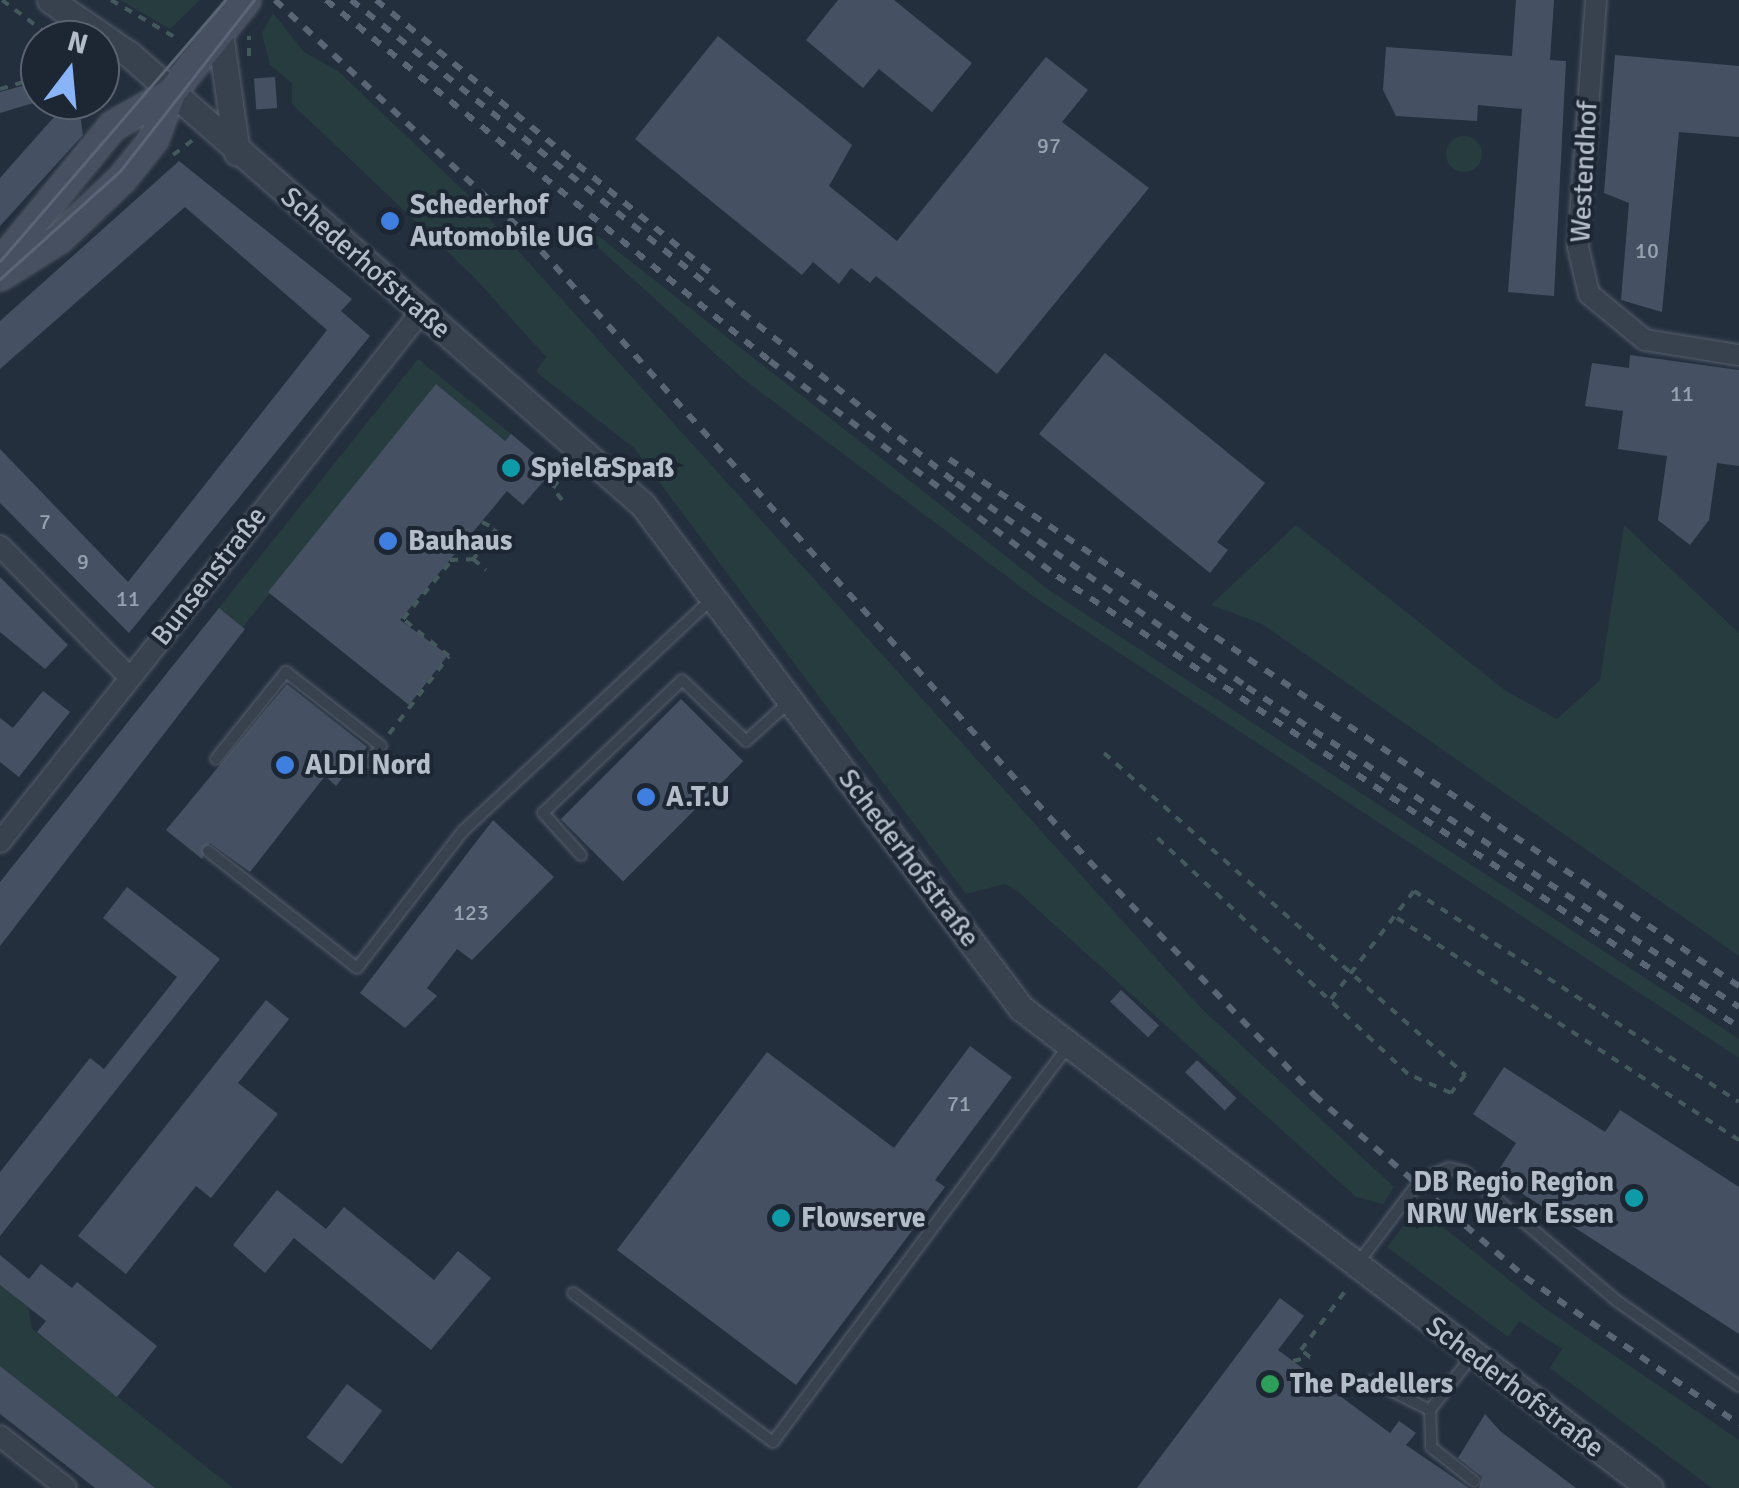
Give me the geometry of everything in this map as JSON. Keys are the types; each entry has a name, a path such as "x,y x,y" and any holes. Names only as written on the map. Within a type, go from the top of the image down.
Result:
{"main road":[{"path":"0,276 60,238 123,178 154,140 171,93 246,0"},
{"path":"0,264 113,126 171,93"}],"street":[{"name":"Schederhofstraße","path":"50,0 171,93 237,154 608,470 716,595 1021,1008 1067,1048 1638,1485"},
{"name":"Westendhof","path":"1596,0 1578,247 1584,283 1626,331 1739,355"},
{"path":"220,34 237,154"},
{"name":"Bunsenstraße","path":"0,842 128,676 421,312"},
{"path":"0,546 128,676"},
{"path":"0,804 18,818"},
{"path":"0,1436 66,1488"}],"lane":[{"path":"208,851 357,968 463,832 716,595"},
{"path":"216,758 286,672 381,746 371,762"},
{"path":"580,855 543,813 682,680 746,741 792,700"},
{"path":"573,1293 773,1442 1067,1048"},
{"path":"1357,1270 1421,1179 1465,1172 1617,1302 1739,1386"},
{"path":"1472,1355 1430,1410 1431,1446 1474,1481"},
{"path":"1372,1381 1430,1410"}],"path":[{"path":"2,0 28,20"},
{"path":"111,0 149,30 178,39"},
{"path":"178,159 188,148"},
{"path":"562,500 554,488 564,472"},
{"path":"473,559 496,529 482,522"},
{"path":"381,746 449,656 403,619 451,560 473,559 486,570"},
{"path":"1104,753 1348,978 1465,1075 1451,1093 1408,1074 1152,832"},
{"path":"1331,999 1414,891 1739,1102"},
{"path":"1397,918 1739,1140"},
{"path":"1293,1362 1310,1357 1301,1350 1357,1270"}],"green space":[{"path":"120,0 200,0 170,29"},
{"path":"273,13 304,52 338,71 465,192 1201,1008 1394,1187 1383,1204 1356,1197 1017,891 1005,884 966,894 634,448 536,372 546,357 472,275 292,104 292,83 270,65 262,33"},
{"path":"1464,136 1477,141 1482,154 1477,167 1464,172 1451,167 1446,154 1451,141"},
{"path":"587,227 1050,591 1739,1039 1739,1058 1037,599 742,378 580,231"},
{"path":"418,359 511,434 505,441 436,384 243,627 219,608"},
{"path":"1296,525 1506,691 1557,719 1600,680 1624,525 1739,633 1739,956 1262,624 1211,605"},
{"path":"1418,1207 1543,1307 1739,1440 1739,1488 1712,1488 1550,1368 1562,1349 1519,1321 1508,1337 1387,1247"},
{"path":"0,1285 28,1307 32,1329 233,1488 155,1488 0,1366"}],"building":[{"path":"838,0 894,0 972,63 932,112 879,69 863,88 806,40"},
{"path":"1516,0 1554,0 1550,60 1566,61 1554,296 1508,292 1522,109 1478,105 1477,121 1396,116 1383,90 1386,47 1512,56"},
{"path":"718,36 852,145 829,186 897,241 1046,57 1088,90 1062,122 1149,188 997,374 876,276 870,283 851,268 839,284 813,262 802,275 635,139"},
{"path":"1615,55 1739,66 1739,137 1679,132 1662,312 1621,300 1629,203 1604,193"},
{"path":"275,77 277,108 256,109 254,78"},
{"path":"20,86 20,107 0,113 0,92"},
{"path":"51,120 81,120 83,135 0,226 0,178"},
{"path":"179,161 352,299 341,311 370,336 129,633 0,503 0,449 128,582 327,330 185,207 0,369 0,321"},
{"path":"1105,353 1265,483 1217,542 1228,550 1210,573 1039,434"},
{"path":"1630,355 1739,370 1739,466 1717,463 1709,520 1690,545 1658,520 1667,456 1618,449 1623,411 1585,406 1592,363 1629,368"},
{"name":"Bauhaus","path":"436,384 505,441 511,434 546,463 548,476 523,505 507,491 400,620 448,655 409,705 268,592"},
{"path":"0,577 68,645 45,669 0,632"},
{"path":"219,608 245,629 0,946 0,882"},
{"name":"ALDI Nord","path":"287,684 367,747 336,786 325,776 250,872 210,843 202,859 166,830"},
{"path":"43,691 70,712 19,777 0,762 0,718 13,728"},
{"name":"A.T.U","path":"681,699 743,761 623,881 561,819"},
{"path":"493,820 554,877 472,960 457,949 427,988 437,996 405,1028 360,993"},
{"path":"127,887 220,959 0,1236 0,1172 90,1058 104,1069 177,977 103,918"},
{"path":"1121,990 1159,1025 1148,1037 1110,1002"},
{"path":"266,1000 289,1019 238,1083 278,1114 211,1198 196,1186 126,1274 78,1236"},
{"name":"Flowserve","path":"970,1046 1012,1077 935,1180 945,1187 796,1385 617,1250 767,1052 894,1148"},
{"path":"1197,1060 1237,1098 1225,1110 1185,1072"},
{"name":"DB Regio Region NRW Werk Essen","path":"1504,1067 1605,1132 1620,1110 1739,1187 1739,1334 1495,1176 1516,1143 1473,1114"},
{"path":"277,1190 326,1229 344,1207 434,1280 458,1251 491,1278 431,1350 294,1238 265,1273 233,1245"},
{"path":"0,1255 29,1279 41,1264 72,1288 77,1282 157,1346 117,1397 37,1332 46,1321 0,1285"},
{"name":"The Padellers","path":"1280,1298 1304,1316 1278,1350 1390,1433 1399,1421 1416,1433 1406,1445 1469,1488 1137,1488"},
{"path":"0,1366 155,1488 95,1488 0,1414"},
{"path":"347,1384 382,1410 342,1464 307,1438"},
{"path":"1485,1414 1500,1431 1576,1488 1479,1488 1482,1477 1458,1458"}],"tram line":[{"path":"0,261 225,0"},
{"path":"0,279 121,170 254,0"}],"railway":[{"path":"275,0 528,236 1089,861 1314,1095 1525,1277 1739,1424"},
{"path":"326,0 770,361 1057,576 1739,1027"},
{"path":"351,0 956,483 1247,687 1739,1007"},
{"path":"376,0 712,274"},
{"path":"949,459 1739,986"}],"place":[{"name":"Schederhof Automobile UG","path":"390,221"},
{"name":"Spiel&Spaß","path":"511,468"},
{"name":"Bauhaus","path":"388,541"},
{"name":"ALDI Nord","path":"285,765"},
{"name":"A.T.U","path":"646,797"},
{"name":"DB Regio Region NRW Werk Essen","path":"1634,1198"},
{"name":"Flowserve","path":"781,1218"},
{"name":"The Padellers","path":"1270,1384"}]}
